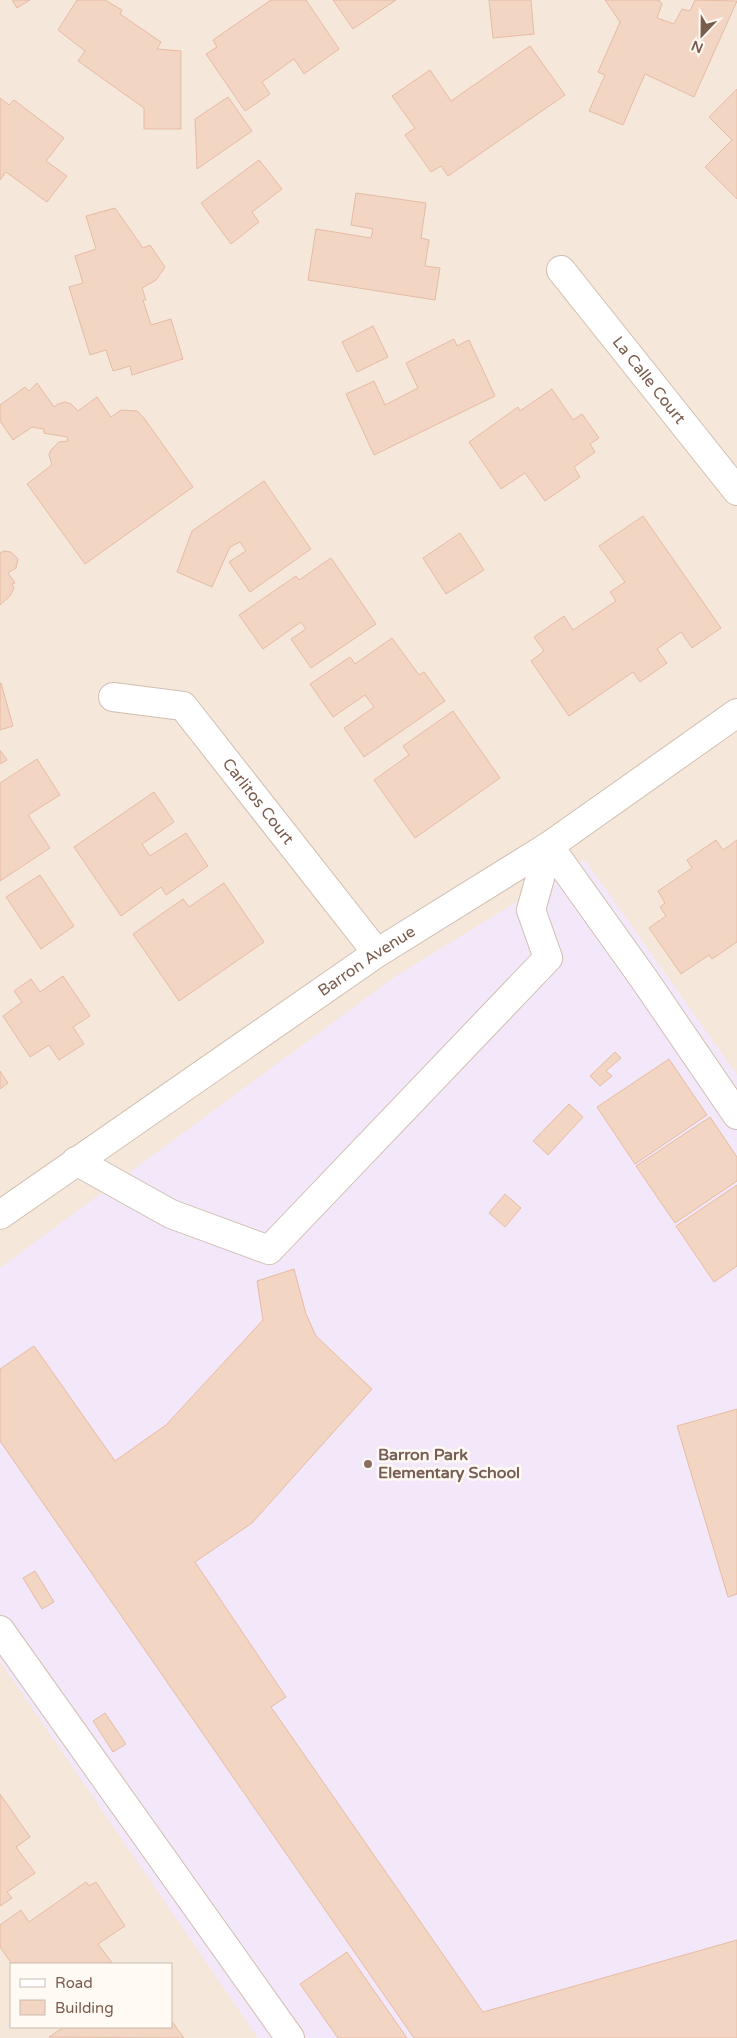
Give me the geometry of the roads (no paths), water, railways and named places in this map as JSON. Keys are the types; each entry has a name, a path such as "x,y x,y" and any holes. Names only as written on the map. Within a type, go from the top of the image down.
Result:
{"street":[{"name":"La Calle Court","path":"561,270 737,491"},
{"name":"Carlitos Court","path":"113,697 183,706 377,953"},
{"name":"Barron Avenue","path":"0,1214 377,953 549,846 737,713"},
{"path":"549,846 644,978 737,1115"},
{"path":"76,1162 171,1214 269,1250 548,958 531,910 549,846"},
{"path":"0,1630 290,2038"}],"place":[{"name":"Barron Park Elementary School","path":"368,1464"}]}
